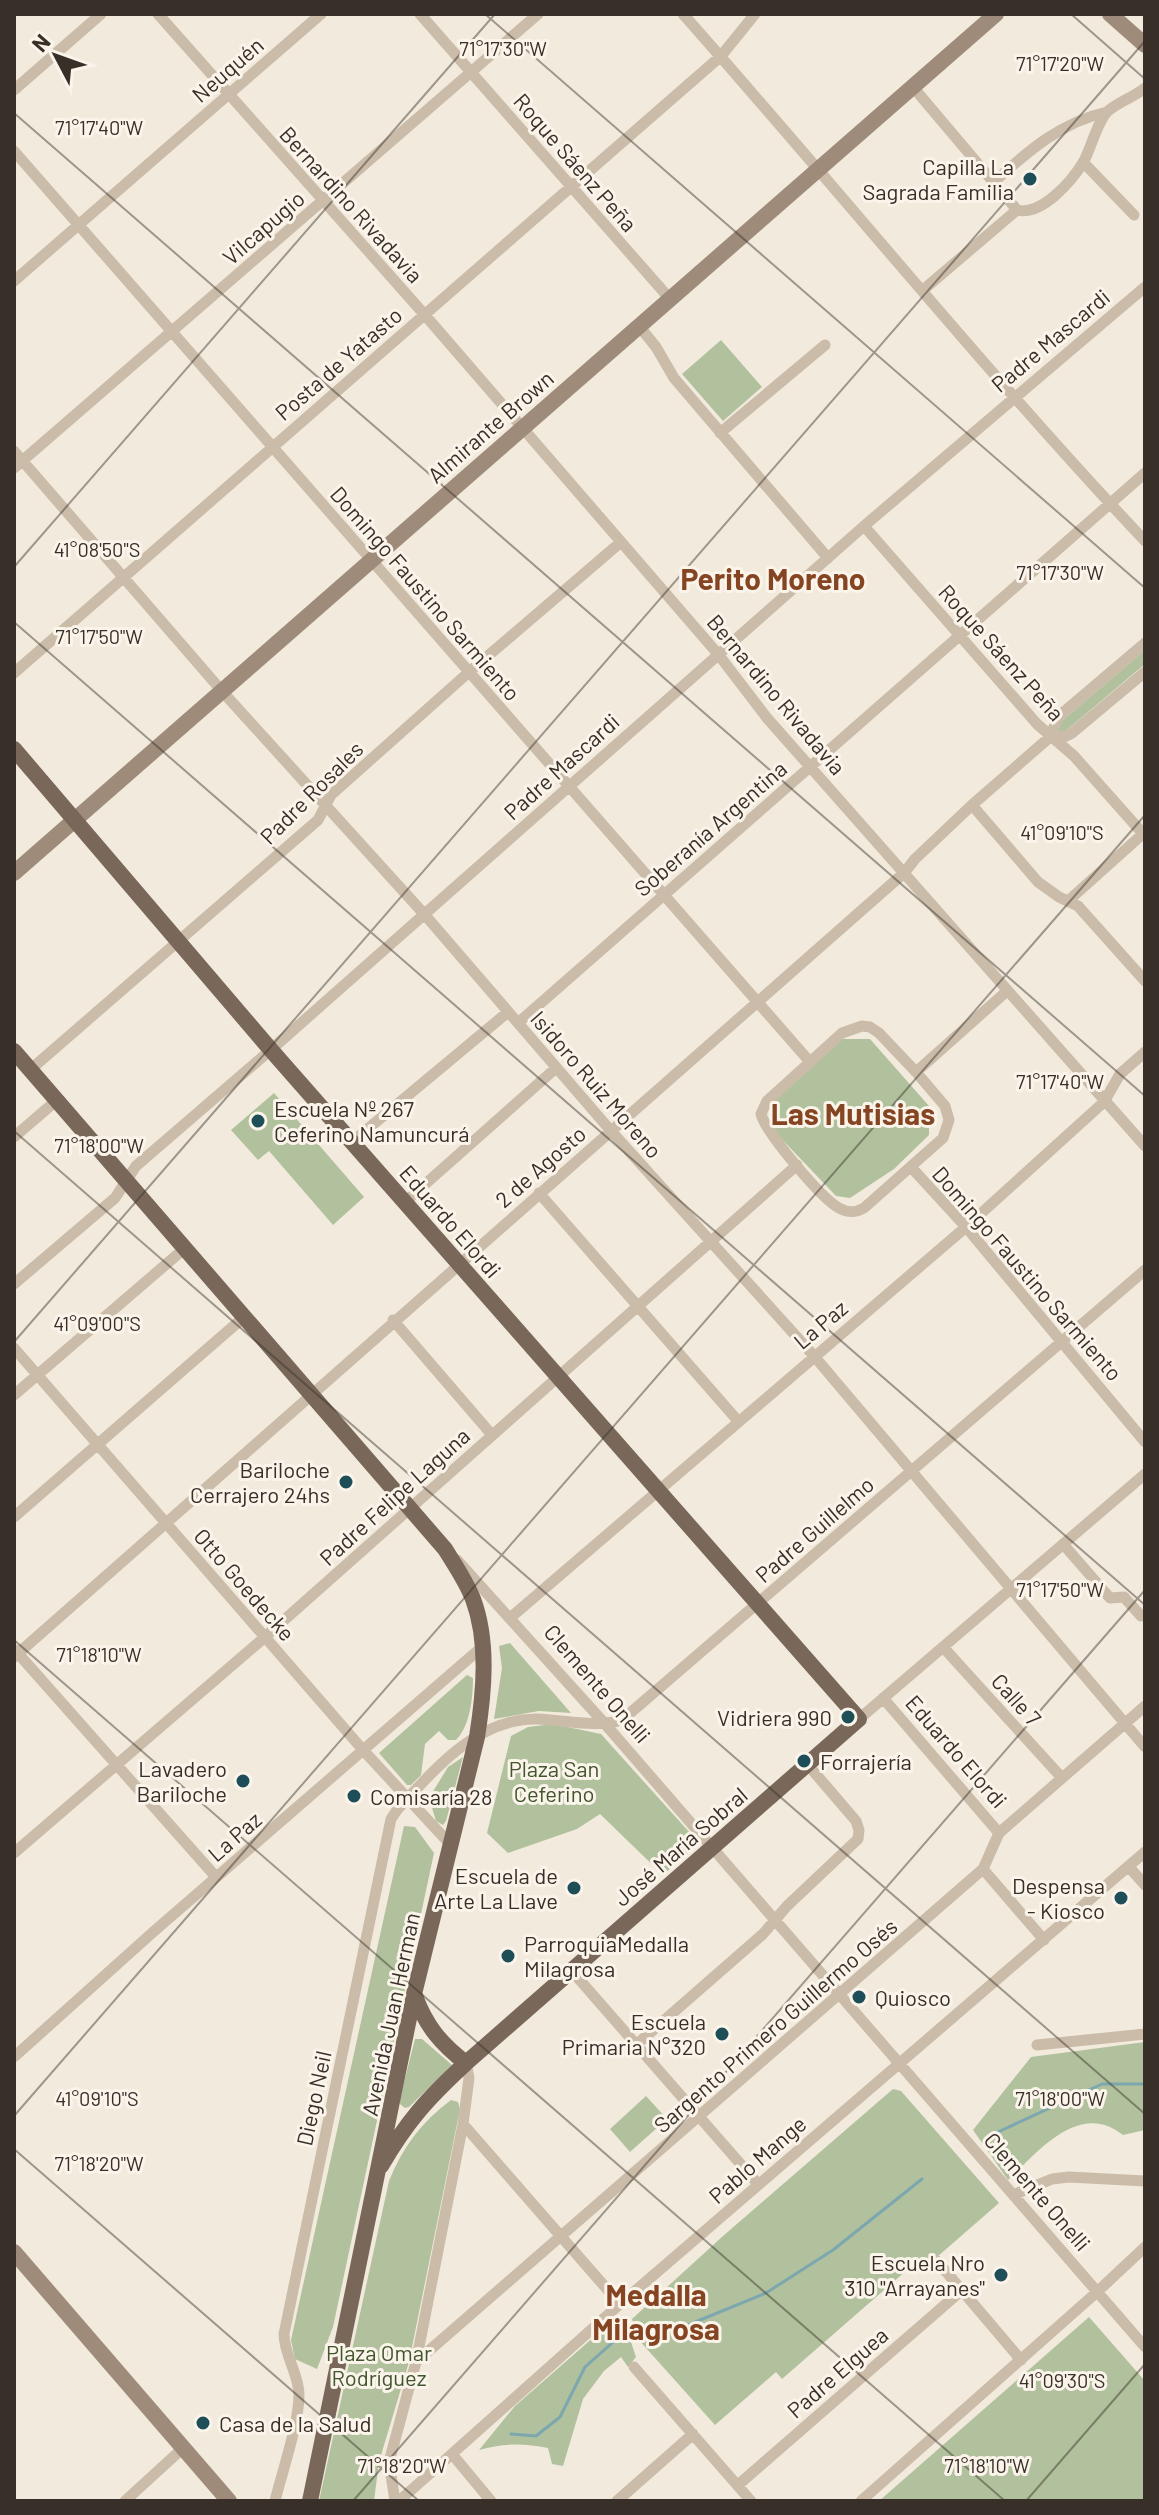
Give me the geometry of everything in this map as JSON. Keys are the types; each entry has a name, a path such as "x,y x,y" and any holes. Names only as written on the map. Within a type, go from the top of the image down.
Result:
{"main road":[{"name":"Eduardo Elordi","path":"14,749 271,1050 859,1719"},
{"name":"Clemente Onelli","path":"14,1051 445,1549"},
{"name":"Avenida Juan Herman","path":"309,2499 381,2166 414,1994 484,1697 482,1647 473,1601 445,1549"},
{"name":"José María Sobral","path":"381,2166 402,2129 466,2063 859,1719"},
{"path":"414,1994 424,2020 436,2037 466,2063"}],"street":[{"path":"14,90 101,14"},
{"name":"Bernardino Rivadavia","path":"158,14 522,427 718,654 767,718 1145,1146"},
{"name":"Neuquén","path":"14,281 321,14"},
{"name":"Roque Sáenz Peña","path":"420,14 670,299"},
{"name":"Vilcapugio","path":"18,465 538,14"},
{"path":"683,14 1014,397 1145,541"},
{"name":"Posta de Yatasto","path":"14,673 721,56 755,14"},
{"name":"Almirante Brown","path":"14,873 996,14"},
{"path":"1110,14 1145,45"},
{"path":"913,87 1017,210"},
{"path":"994,182 1061,128 1083,117 1107,112 1145,88"},
{"path":"923,290 1017,210 1031,211 1069,181 1083,162 1107,112"},
{"name":"Domingo Faustino Sarmiento","path":"14,151 810,1062"},
{"path":"1083,162 1134,215"},
{"name":"Padre Mascardi","path":"14,1284 115,1198 136,1166 864,526 1145,287"},
{"path":"639,326 674,378 828,558"},
{"path":"720,433 825,345"},
{"name":"Isidoro Ruiz Moreno","path":"14,451 18,465 124,578 425,915 611,1131 814,1356 1145,1747"},
{"name":"Soberanía Argentina","path":"518,1023 1145,473"},
{"name":"Roque Sáenz Peña","path":"864,526 1050,737 1074,756 1144,834"},
{"name":"Padre Rosales","path":"30,1070 318,820 331,795 621,542"},
{"name":"2 de Agosto","path":"15,1653 904,873 972,805 1050,737 1058,717 1145,643"},
{"name":"2 de Agosto","path":"1050,737 1064,737 1072,733 1145,672"},
{"path":"972,805 1038,882 1078,906 1145,981"},
{"path":"1068,901 1144,834"},
{"path":"916,1072 1007,991"},
{"path":"352,1142 508,1012"},
{"path":"862,1026 879,1033 916,1072 945,1106 949,1120 943,1138 864,1208 850,1212 835,1206 797,1165 768,1131 761,1114 767,1101 842,1033 862,1026"},
{"name":"La Paz","path":"510,1618 966,1227 1104,1102 1120,1074 1145,1052"},
{"path":"405,1202 556,1068"},
{"path":"14,1137 57,1100"},
{"name":"Padre Felipe Laguna","path":"14,1853 265,1637 797,1165"},
{"name":"Domingo Faustino Sarmiento","path":"911,1167 966,1227 1145,1442"},
{"path":"539,1193 738,1421"},
{"path":"14,1395 185,1248"},
{"name":"Padre Guillelmo","path":"606,1725 622,1720 1145,1270"},
{"path":"14,1517 244,1317"},
{"path":"393,1320 492,1435"},
{"name":"Otto Goedecke","path":"14,1348 363,1750 449,1843"},
{"name":"José María Sobral","path":"859,1719 1145,1474"},
{"path":"1063,1544 1110,1598 1124,1597 1141,1616"},
{"name":"Clemente Onelli","path":"445,1549 469,1571 606,1725 1145,2347"},
{"name":"La Paz","path":"14,2057 482,1647"},
{"name":"Calle 7","path":"943,1647 1062,1778"},
{"path":"15,1653 216,1877"},
{"name":"Eduardo Elordi","path":"883,1698 999,1833"},
{"name":"Sargento Primero Guillermo Osés","path":"416,2362 983,1869 999,1833 1145,1706"},
{"path":"477,1737 510,1722 526,1719 606,1725"},
{"name":"Diego Neil","path":"275,2501 299,2396 284,2334 391,1819 443,1761 477,1737"},
{"path":"636,2045 763,1934 858,1839 856,1821 808,1765"},
{"name":"Pablo Mange","path":"397,2501 758,2184 1145,1852"},
{"path":"1129,1867 1145,1885"},
{"path":"983,1869 1044,1940"},
{"path":"571,1970 758,2184"},
{"path":"1037,2045 1145,2034"},
{"path":"397,2501 389,2462 416,2362 463,2124 469,2078 466,2063"},
{"path":"463,2124 620,2304"},
{"path":"1013,2195 1052,2179 1069,2177 1145,2181"},
{"path":"861,2501 1145,2247"},
{"path":"14,2252 229,2501"},
{"path":"937,2261 1021,2360"},
{"name":"Padre Elguea","path":"738,2485 962,2290"},
{"path":"634,2367 751,2501"},
{"path":"617,2501 693,2434"},
{"path":"125,2501 183,2448"},
{"path":"452,2454 491,2501"}],"green space":[{"path":"721,340 762,387 723,421 682,374"},
{"path":"1145,650 1145,664 1062,734 1058,731 1057,725"},
{"path":"842,1039 870,1039 929,1106 929,1135 894,1169 850,1198 836,1196 774,1131 774,1101"},
{"path":"274,1093 364,1197 333,1225 269,1151 258,1160 231,1130"},
{"path":"510,1643 571,1713 539,1711 494,1719 502,1668 499,1646"},
{"path":"467,1675 473,1678 473,1686 465,1727 456,1740 448,1740 439,1731 425,1744 421,1775 407,1785 379,1753"},
{"name":"Plaza San Ceferino","path":"553,1724 601,1734 699,1843 663,1875 600,1814 577,1829 508,1853 487,1833 511,1736 528,1727"},
{"path":"463,1757 443,1825 436,1821 429,1798 448,1767"},
{"path":"404,1826 415,1827 434,1853 333,2327 317,2369 295,2359 291,2340"},
{"path":"415,2039 422,2039 452,2065 405,2108 400,2104 400,2098"},
{"path":"1145,2042 1145,2130 1123,2135 1107,2126 1091,2123 1076,2126 1046,2144 1008,2180 973,2130 1031,2057"},
{"path":"893,2089 901,2091 999,2203 929,2264 922,2257 782,2379 776,2372 715,2425 638,2339 632,2319"},
{"path":"646,2096 667,2119 630,2152 610,2129"},
{"name":"Plaza Omar Rodríguez","path":"451,2100 458,2102 460,2109 409,2362 379,2462 374,2501 319,2501 389,2181 414,2136"},
{"path":"1089,2317 1145,2381 1145,2501 879,2501"},
{"path":"624,2321 636,2357 628,2367 621,2357 604,2371 583,2399 563,2466 552,2464 548,2448 514,2444 479,2450 515,2406 611,2322"}],"waterway":[{"path":"998,2132 1102,2084 1145,2084"},
{"path":"511,2434 536,2436 560,2417 585,2367 621,2335 683,2327 766,2293 833,2250 922,2179"}],"place":[{"name":"Capilla La Sagrada Familia","path":"1030,179"},
{"name":"Escuela Nº 267 Ceferino Namuncurá","path":"258,1121"},
{"name":"Bariloche Cerrajero 24hs","path":"346,1482"},
{"name":"Vidriera 990","path":"848,1717"},
{"name":"Forrajería","path":"804,1761"},
{"name":"Lavadero Bariloche","path":"243,1781"},
{"name":"Comisaría 28","path":"354,1796"},
{"name":"Escuela de Arte La Llave","path":"574,1888"},
{"name":"Despensa - Kiosco","path":"1121,1898"},
{"name":"ParroquiaMedalla Milagrosa","path":"508,1956"},
{"name":"Quiosco","path":"859,1997"},
{"name":"Escuela Primaria N°320","path":"722,2034"},
{"name":"Escuela Nro 310 \"Arrayanes\"","path":"1001,2275"},
{"name":"Casa de la Salud","path":"203,2423"}],"district":[{"name":"Perito Moreno","path":"773,578"},
{"name":"Las Mutisias","path":"853,1113"},
{"name":"Medalla Milagrosa","path":"656,2311"}]}
